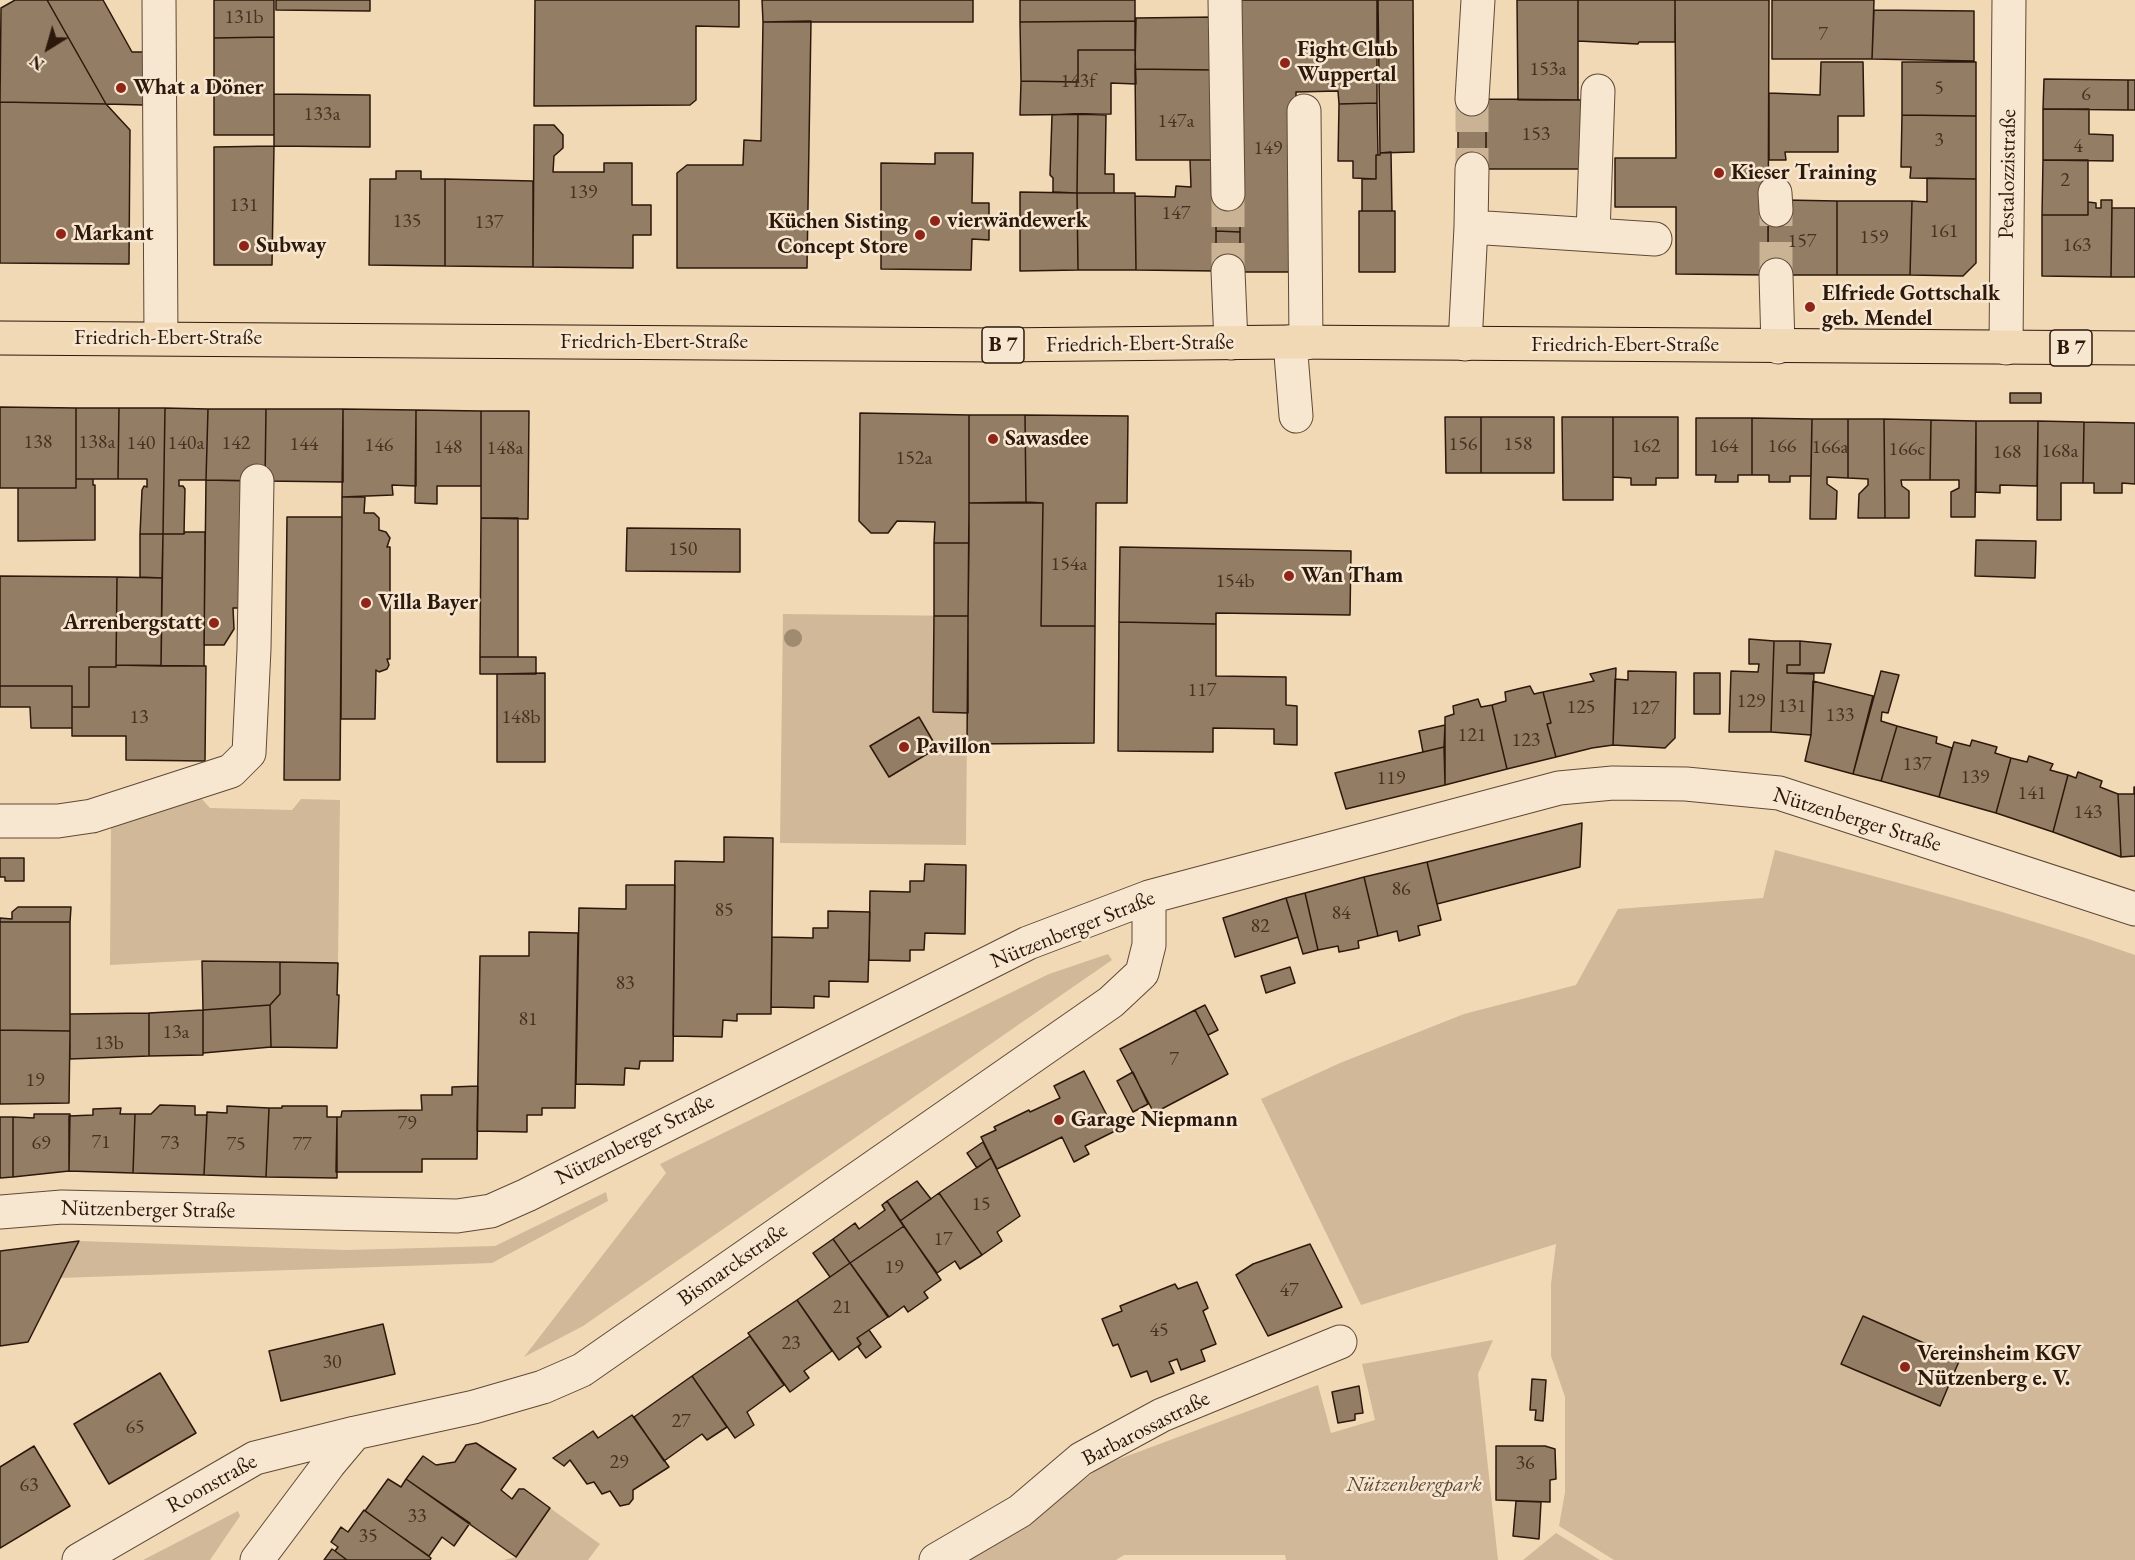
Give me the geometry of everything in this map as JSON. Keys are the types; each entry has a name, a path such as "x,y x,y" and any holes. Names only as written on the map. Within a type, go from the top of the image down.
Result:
{"main road":[{"name":"Friedrich-Ebert-Straße","path":"0,338 986,345 1298,343 2135,348"}],"street":[{"path":"159,0 161,338"},
{"path":"1225,0 1228,194"},
{"path":"1472,99 1478,0"},
{"name":"Pestalozzistraße","path":"2006,348 2009,0"},
{"path":"1593,234 1598,91"},
{"path":"1296,416 1304,111"},
{"path":"1465,344 1472,227 1472,169"},
{"path":"1472,227 1655,239"},
{"path":"1228,271 1231,343"},
{"path":"1776,275 1778,347"},
{"path":"0,821 58,821 92,816 231,771 249,753 254,649 257,481"},
{"name":"Nützenberger Straße","path":"0,1212 62,1207 457,1216 491,1211 538,1190 1028,943 1149,897 1559,788 1613,783 1686,784 1779,793 2135,909"},
{"name":"Bismarckstraße","path":"355,1433 474,1407 543,1387 582,1370 1111,1002 1142,973 1149,945 1149,897"},
{"name":"Barbarossastraße","path":"936,1560 1020,1511 1081,1459 1162,1415 1340,1342"},
{"path":"257,1560 355,1433"},
{"name":"Roonstraße","path":"79,1560 255,1458 355,1433"}],"green space":[{"path":"783,614 968,616 966,845 780,843"},
{"path":"201,798 210,808 292,810 301,799 340,800 338,963 203,960 110,965 111,825"},
{"path":"1775,850 2001,912 2135,955 2135,1560 1614,1560 1559,1526 1565,1492 1565,1397 1551,1356 1551,1284 1556,1244 1361,1305 1261,1099 1340,1063 1464,1014 1576,985 1618,909 1763,898"},
{"path":"1108,954 1112,960 583,1326 524,1357 666,1173 660,1164 1049,974"},
{"path":"606,1192 608,1201 492,1263 60,1278 79,1241 346,1250 495,1246"},
{"name":"Nützenbergpark","path":"1493,1340 1478,1374 1498,1560 1286,1560 1285,1555 1124,1555 1116,1560 965,1560 1029,1522 1103,1465 1318,1385 1331,1433 1375,1420 1362,1364"},
{"path":"550,1508 600,1544 588,1560 504,1560 516,1557"},
{"path":"238,1511 240,1516 210,1560 143,1560"},
{"path":"1556,1533 1600,1560 1523,1560"}],"building":[{"path":"15,0 47,0 106,104 0,102 1,8"},
{"path":"47,0 103,0 132,52 143,52 143,105 106,104"},
{"path":"214,0 274,0 274,37 214,38"},
{"path":"276,0 370,0 370,11 276,10"},
{"path":"535,0 739,0 739,27 696,26 696,100 690,105 534,106"},
{"path":"762,0 973,0 973,22 763,22"},
{"path":"1020,0 1135,0 1135,21 1020,22"},
{"path":"1240,0 1377,0 1377,103 1339,104 1338,91 1296,92 1297,272 1240,272"},
{"path":"1378,0 1413,0 1414,152 1380,153"},
{"path":"1517,0 1578,0 1578,100 1518,100"},
{"path":"1578,0 1675,0 1675,42 1639,42 1638,44 1578,41"},
{"path":"1675,0 1769,0 1768,275 1676,274 1676,207 1615,207 1615,158 1676,158"},
{"path":"1772,0 1874,0 1872,59 1772,59"},
{"path":"1874,10 1974,11 1974,61 1872,59"},
{"path":"1216,17 1216,70 1135,69 1136,18"},
{"path":"811,21 807,268 677,268 677,173 687,165 743,165 744,140 761,141 763,22"},
{"path":"1135,21 1135,50 1078,50 1078,82 1021,81 1020,22"},
{"path":"274,37 274,135 214,135 214,38"},
{"path":"1078,50 1135,50 1136,84 1111,83 1111,114 1020,115 1021,81 1078,82"},
{"path":"1821,62 1863,62 1864,116 1838,116 1838,152 1785,152 1786,160 1769,160 1769,93 1820,95"},
{"path":"1902,62 1976,62 1976,116 1902,115"},
{"path":"1135,69 1216,70 1216,160 1136,160"},
{"path":"2044,79 2128,80 2128,110 2043,109"},
{"path":"2128,80 2135,80 2135,110 2128,110"},
{"path":"274,94 370,95 370,147 274,146"},
{"path":"1486,99 1486,169 1458,168 1458,100"},
{"path":"1486,99 1587,100 1586,169 1486,169"},
{"path":"0,102 106,104 130,130 129,264 0,263"},
{"path":"1377,103 1376,179 1353,178 1353,161 1338,161 1339,104"},
{"path":"2043,109 2089,109 2089,134 2113,135 2113,161 2043,160"},
{"path":"1078,114 1106,115 1105,174 1114,174 1114,193 1077,193"},
{"path":"1078,114 1077,193 1053,192 1053,178 1050,175 1052,115"},
{"path":"1902,115 1976,116 1976,179 1910,178 1911,167 1901,167"},
{"path":"534,125 554,125 563,135 563,148 554,156 553,172 604,172 604,163 632,163 632,205 651,205 651,235 633,235 633,268 533,267"},
{"path":"274,146 272,265 214,265 214,147"},
{"path":"1391,152 1392,211 1362,211 1362,179 1376,179 1376,155"},
{"name":"vierwändewerk","path":"935,153 973,153 972,203 989,203 989,240 972,239 971,270 881,269 881,163 935,164"},
{"path":"1190,160 1216,160 1216,271 1136,270 1135,196 1175,197 1176,186 1191,187"},
{"path":"2043,160 2088,160 2088,215 2042,215"},
{"path":"396,171 421,171 421,179 445,179 445,266 369,265 370,179 396,179"},
{"path":"1927,178 1976,179 1976,263 1963,276 1910,275 1912,201 1927,202"},
{"path":"445,179 533,181 533,267 445,266"},
{"path":"1020,192 1077,193 1078,270 1020,271"},
{"path":"1077,193 1135,193 1136,270 1078,270"},
{"path":"1216,194 1240,194 1240,232 1216,231"},
{"path":"1785,200 1837,201 1837,275 1768,275 1768,210"},
{"path":"2101,200 2112,200 2111,277 2042,276 2042,215 2088,215 2088,202 2096,203 2096,208 2101,208"},
{"path":"1837,201 1912,201 1910,275 1837,275"},
{"path":"2112,208 2135,208 2135,277 2111,277"},
{"path":"1359,211 1395,211 1395,272 1359,272"},
{"path":"1216,231 1240,232 1240,272 1216,271"},
{"path":"2010,393 2041,393 2041,403 2010,403"},
{"path":"0,407 76,408 76,488 0,488"},
{"path":"76,408 119,408 118,479 76,479"},
{"path":"119,408 165,408 163,534 140,534 142,490 144,486 147,487 147,479 118,479"},
{"path":"165,408 208,409 206,480 179,480 179,486 185,489 184,534 163,534"},
{"path":"208,409 266,409 265,481 206,480"},
{"path":"266,409 343,409 343,482 265,481"},
{"path":"343,409 416,410 416,486 392,485 393,495 342,497"},
{"path":"416,410 481,411 481,486 437,486 437,504 415,503"},
{"path":"481,411 529,411 528,519 481,518"},
{"path":"860,413 969,415 969,543 934,543 935,522 897,521 888,533 871,533 859,521"},
{"path":"969,415 1025,415 1026,502 969,503"},
{"path":"1025,415 1128,416 1127,503 1096,503 1095,626 1041,626 1043,503 1026,502"},
{"path":"1445,417 1481,417 1481,473 1446,473"},
{"path":"1481,417 1554,417 1554,473 1481,473"},
{"path":"1562,417 1613,417 1613,500 1563,500"},
{"path":"1613,417 1678,417 1678,478 1656,478 1656,485 1631,485 1631,478 1613,477"},
{"path":"1696,418 1752,418 1752,475 1738,475 1738,482 1715,482 1716,475 1696,475"},
{"path":"1752,418 1812,419 1811,476 1790,476 1790,482 1769,482 1769,475 1752,475"},
{"path":"1812,419 1848,419 1848,478 1827,477 1827,484 1837,491 1836,519 1810,519"},
{"path":"1848,419 1884,419 1885,518 1858,518 1859,494 1868,485 1868,479 1848,478"},
{"path":"1884,419 1931,420 1930,480 1901,480 1902,486 1909,491 1909,518 1885,518"},
{"path":"1931,420 1976,421 1975,517 1951,517 1951,492 1959,488 1959,480 1930,480"},
{"path":"1976,421 2038,421 2037,486 2000,485 2000,493 1976,492"},
{"path":"2038,421 2084,422 2083,483 2061,483 2061,520 2037,520"},
{"path":"2084,422 2135,423 2135,484 2122,483 2122,493 2094,493 2094,483 2083,483"},
{"path":"76,479 93,479 93,485 95,485 95,540 18,541 18,488 76,488"},
{"path":"206,480 251,481 249,608 233,608 234,629 224,645 204,645"},
{"name":"Villa Bayer","path":"342,497 365,497 364,513 374,513 379,518 379,530 386,532 390,538 387,547 390,547 390,659 387,659 389,665 387,669 379,672 376,670 375,719 341,719"},
{"path":"969,503 1043,503 1041,626 1095,626 1094,743 967,744"},
{"path":"287,517 342,517 340,780 284,780"},
{"path":"481,518 518,518 518,657 480,657"},
{"path":"627,528 740,529 740,572 626,571"},
{"path":"185,532 205,532 204,666 161,666 163,534 184,534"},
{"path":"140,534 163,534 162,578 140,577"},
{"path":"1976,540 2036,541 2035,578 1975,576"},
{"path":"934,543 969,543 968,616 934,616"},
{"path":"1120,547 1351,551 1350,615 1216,613 1216,624 1119,622"},
{"path":"0,576 117,577 116,667 89,667 89,707 72,707 72,686 0,686"},
{"path":"117,577 162,578 161,666 116,665"},
{"path":"934,616 968,616 968,713 933,712"},
{"path":"1119,622 1216,624 1216,676 1286,677 1286,705 1297,706 1297,745 1274,744 1274,729 1213,728 1213,752 1118,751"},
{"path":"1749,639 1774,641 1771,732 1729,732 1731,671 1758,672 1759,664 1749,664"},
{"path":"1774,641 1800,641 1800,665 1787,665 1787,673 1814,674 1811,735 1771,732"},
{"path":"1800,641 1831,644 1824,673 1787,673 1787,665 1800,665"},
{"path":"480,657 536,657 536,674 480,674"},
{"path":"116,665 206,666 205,761 126,760 126,736 72,736 72,707 89,707 89,667 116,667"},
{"path":"1616,668 1613,745 1556,757 1547,724 1551,723 1543,692 1594,681 1590,674"},
{"path":"1628,671 1676,672 1675,738 1665,748 1613,745 1615,679 1628,680"},
{"path":"1881,671 1899,675 1888,713 1882,712 1881,721 1897,726 1881,781 1853,774"},
{"path":"545,673 545,762 497,762 497,674"},
{"path":"1694,673 1720,673 1720,714 1694,714"},
{"path":"1813,681 1873,696 1853,774 1805,761 1811,735"},
{"path":"0,686 72,686 72,728 31,728 30,707 0,707"},
{"path":"1530,686 1534,694 1543,692 1551,723 1547,724 1556,757 1507,769 1492,705 1506,701 1505,692"},
{"path":"1478,699 1481,707 1492,705 1507,769 1445,785 1445,717 1454,714 1453,706"},
{"name":"Pavillon","path":"919,717 937,748 889,777 870,746"},
{"path":"1445,725 1444,747 1423,752 1419,731"},
{"path":"1897,726 1937,737 1936,743 1952,748 1939,797 1881,781"},
{"path":"1972,740 1997,747 1995,753 2011,758 1996,813 1939,797 1954,742 1970,746"},
{"path":"1444,747 1445,785 1346,809 1335,773"},
{"path":"2029,756 2053,764 2050,770 2068,775 2053,832 1996,813 2011,758 2027,762"},
{"path":"2078,772 2102,781 2100,787 2118,794 2121,857 2053,832 2068,775 2076,778"},
{"path":"2134,787 2135,856 2121,857 2118,794 2134,794"},
{"path":"1582,823 1580,867 1437,904 1427,862"},
{"path":"724,837 773,838 771,1014 737,1014 737,1021 723,1020 722,1037 673,1036 675,861 724,862"},
{"path":"0,858 24,858 24,881 5,881 5,877 0,877"},
{"path":"1427,862 1441,920 1418,926 1420,935 1399,941 1397,931 1378,936 1364,877"},
{"path":"925,864 966,865 965,934 925,933 924,950 910,950 910,961 869,960 870,891 910,892 910,881 924,881"},
{"path":"1364,877 1378,936 1358,941 1359,948 1339,952 1338,946 1318,950 1305,893"},
{"path":"626,885 675,885 673,1061 640,1061 639,1069 625,1068 624,1085 576,1084 579,908 626,909"},
{"path":"1305,893 1318,950 1303,954 1286,898"},
{"path":"1286,898 1298,937 1235,957 1223,918"},
{"path":"18,907 71,907 70,922 0,922 0,918 12,919 12,912"},
{"path":"828,911 870,912 868,982 829,981 829,997 814,996 814,1008 771,1007 772,937 813,938 813,928 828,928"},
{"path":"0,922 70,922 70,1031 0,1030"},
{"path":"529,932 578,933 575,1108 542,1108 542,1115 527,1115 527,1132 477,1131 480,956 529,956"},
{"path":"202,961 280,962 280,994 270,1005 203,1010"},
{"path":"280,962 338,963 337,1048 271,1047 270,1005 280,994"},
{"path":"1290,967 1295,983 1266,993 1261,976"},
{"path":"270,1005 271,1047 203,1053 203,1010"},
{"path":"1205,1005 1218,1030 1208,1035 1195,1010"},
{"path":"203,1010 203,1055 149,1056 149,1013"},
{"path":"1195,1010 1228,1074 1154,1113 1120,1049"},
{"path":"149,1013 149,1056 70,1059 70,1014"},
{"path":"0,1030 70,1031 69,1103 0,1104"},
{"name":"Garage Niepmann","path":"1084,1071 1115,1131 1085,1146 1089,1154 1074,1162 1062,1137 997,1169 981,1137 996,1130 994,1127 1060,1098 1054,1086"},
{"path":"1133,1072 1148,1104 1133,1112 1117,1081"},
{"path":"478,1086 477,1159 422,1159 422,1172 336,1172 337,1117 341,1117 342,1111 422,1110 421,1095 452,1095 452,1087"},
{"path":"160,1105 195,1106 195,1115 207,1115 204,1175 133,1173 135,1114 151,1114"},
{"path":"227,1106 269,1108 266,1177 204,1175 207,1112 227,1113"},
{"path":"282,1106 327,1106 327,1117 337,1117 337,1178 266,1177 269,1108 282,1108"},
{"path":"121,1108 120,1114 135,1114 133,1173 69,1171 69,1116 93,1115 93,1109"},
{"path":"34,1114 70,1114 69,1171 13,1177 13,1117 34,1118"},
{"path":"0,1117 13,1117 13,1177 0,1178"},
{"path":"983,1142 991,1158 977,1168 967,1153"},
{"path":"991,1158 1020,1216 997,1232 1002,1241 982,1255 939,1193"},
{"path":"917,1181 931,1199 900,1221 887,1201"},
{"path":"939,1193 982,1255 960,1269 955,1261 937,1273 900,1221"},
{"path":"887,1201 904,1226 850,1263 833,1239 855,1223 859,1229 885,1210 882,1205"},
{"path":"904,1226 941,1280 924,1292 928,1298 908,1312 904,1306 889,1317 850,1263"},
{"path":"833,1239 850,1263 830,1277 813,1253"},
{"path":"79,1241 28,1342 0,1346 0,1251"},
{"path":"1310,1244 1342,1307 1268,1336 1236,1275 1253,1264"},
{"path":"850,1263 888,1317 857,1338 861,1344 839,1360 797,1300"},
{"path":"1197,1282 1208,1308 1203,1311 1216,1344 1201,1350 1205,1361 1181,1370 1177,1359 1169,1362 1174,1373 1151,1382 1147,1371 1131,1377 1118,1344 1113,1346 1102,1319 1122,1311 1120,1306 1175,1284 1178,1289"},
{"path":"797,1300 832,1351 804,1371 809,1378 790,1392 748,1333"},
{"path":"1863,1316 1960,1359 1940,1406 1841,1364"},
{"path":"383,1324 395,1374 281,1401 269,1351"},
{"path":"869,1330 881,1347 866,1358 858,1347 861,1344 857,1338"},
{"path":"750,1336 784,1385 747,1412 754,1425 735,1438 692,1376"},
{"path":"160,1373 196,1433 109,1484 74,1424"},
{"path":"692,1376 727,1427 707,1440 702,1434 664,1461 634,1417"},
{"path":"1532,1379 1546,1380 1543,1421 1535,1420 1536,1410 1530,1410"},
{"path":"1359,1386 1363,1413 1355,1414 1355,1420 1338,1423 1332,1392"},
{"path":"632,1415 669,1467 633,1490 633,1499 629,1504 620,1506 610,1491 602,1494 594,1482 587,1484 570,1460 564,1466 553,1458 593,1431 598,1438"},
{"path":"476,1443 516,1469 501,1490 512,1499 519,1489 524,1489 550,1508 516,1557 406,1479 423,1456 436,1465 455,1462 466,1445"},
{"path":"34,1446 70,1506 0,1548 0,1467"},
{"path":"1496,1446 1545,1446 1555,1449 1556,1479 1550,1480 1550,1502 1496,1500"},
{"path":"388,1479 401,1487 406,1479 470,1523 454,1546 442,1537 429,1556 365,1511"},
{"path":"1516,1501 1541,1502 1539,1539 1513,1536"},
{"path":"364,1510 431,1558 430,1560 347,1560 335,1551 338,1547 331,1542 341,1527 348,1532"},
{"path":"332,1549 335,1551 347,1560 324,1560"}],"tunnel":[{"path":"1472,99 1472,169"},
{"path":"1228,194 1228,271"},
{"path":"1776,210 1776,275"}],"place":[{"name":"Fight Club Wuppertal","path":"1285,63"},
{"name":"What a Döner","path":"121,88"},
{"name":"Kieser Training","path":"1719,173"},
{"name":"vierwändewerk","path":"935,221"},
{"name":"Markant","path":"61,234"},
{"name":"Küchen Sisting Concept Store","path":"920,235"},
{"name":"Subway","path":"244,246"},
{"name":"Elfriede Gottschalk geb. Mendel","path":"1810,307"},
{"name":"Sawasdee","path":"993,439"},
{"name":"Wan Tham","path":"1289,576"},
{"name":"Villa Bayer","path":"366,603"},
{"name":"Arrenbergstatt","path":"214,623"},
{"name":"Pavillon","path":"904,747"},
{"name":"Garage Niepmann","path":"1059,1120"},
{"name":"Vereinsheim KGV Nützenberg e. V.","path":"1905,1367"}]}
